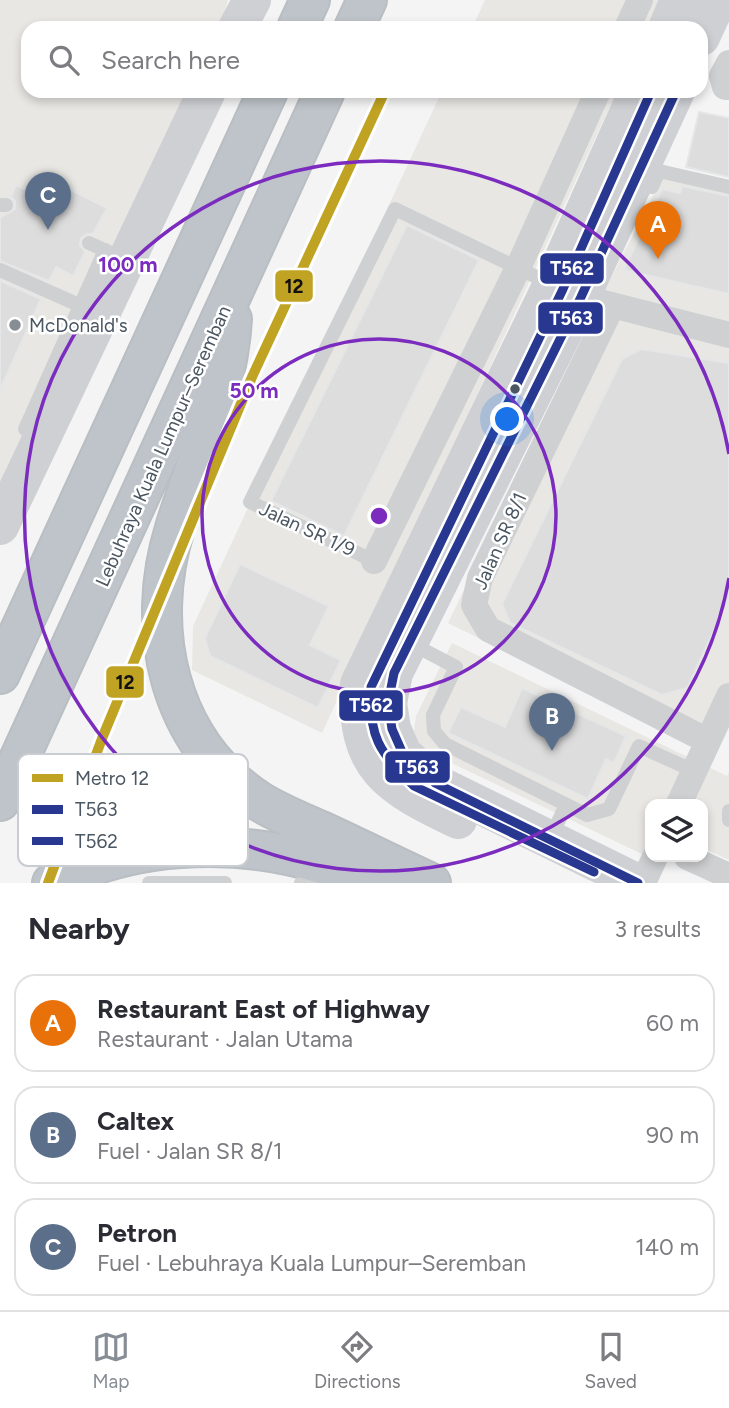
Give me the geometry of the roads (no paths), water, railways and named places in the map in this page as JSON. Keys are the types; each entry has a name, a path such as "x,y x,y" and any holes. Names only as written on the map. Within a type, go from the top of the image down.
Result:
{"highway":[{"path":"300,21 310,0"},
{"path":"357,21 367,0"},
{"path":"0,674 265,98"},
{"name":"Lebuhraya Kuala Lumpur–Seremban","path":"21,754 322,98"},
{"path":"210,754 192,730 174,689 160,619 165,561 225,379 234,289"},
{"name":"Lebuhraya Kuala Lumpur–Seremban","path":"0,801 18,762"},
{"path":"248,792 279,811 431,883"},
{"path":"248,848 296,855 355,876"},
{"path":"52,883 87,866"}],"street":[{"path":"236,21 237,0"},
{"path":"239,21 252,0"},
{"path":"630,21 640,0"},
{"path":"708,22 718,0"},
{"path":"0,526 116,255 203,98"},
{"name":"Jalan SR 1/9","path":"374,561 518,268 595,98"},
{"path":"589,883 407,796 382,773 365,748 357,717 359,684 443,509 589,296 636,98"},
{"path":"652,862 640,883 435,783 403,754 392,729 388,703 394,673 409,642 589,296 673,98"},
{"path":"589,296 729,335"},
{"name":"Jalan SR 8/1","path":"589,296 480,578 474,605 488,629 708,741"},
{"path":"408,492 443,509"},
{"path":"681,799 728,700"},
{"path":"698,862 729,876"}],"lane":[{"path":"643,206 660,171 729,187"},
{"name":"Jalan SR 1/9","path":"374,561 250,502 395,209 518,268 589,296"},
{"path":"89,243 116,255"},
{"path":"0,270 91,310 16,448"},
{"path":"409,642 456,667 433,715 434,731 445,744 587,815 609,809 639,746 694,771"},
{"path":"550,840 566,805"},
{"path":"729,811 729,820"},
{"path":"302,883 355,876"},
{"path":"149,883 225,883"}],"metro line":[{"name":"12","path":"96,754 252,377 382,98"},
{"name":"12","path":"48,883 54,866"}],"place":[{"name":"Petron","path":"48,230"},
{"name":"Restaurant East of Highway","path":"658,259"},
{"name":"McDonald's","path":"15,325"},
{"name":"Caltex","path":"552,751"}]}
